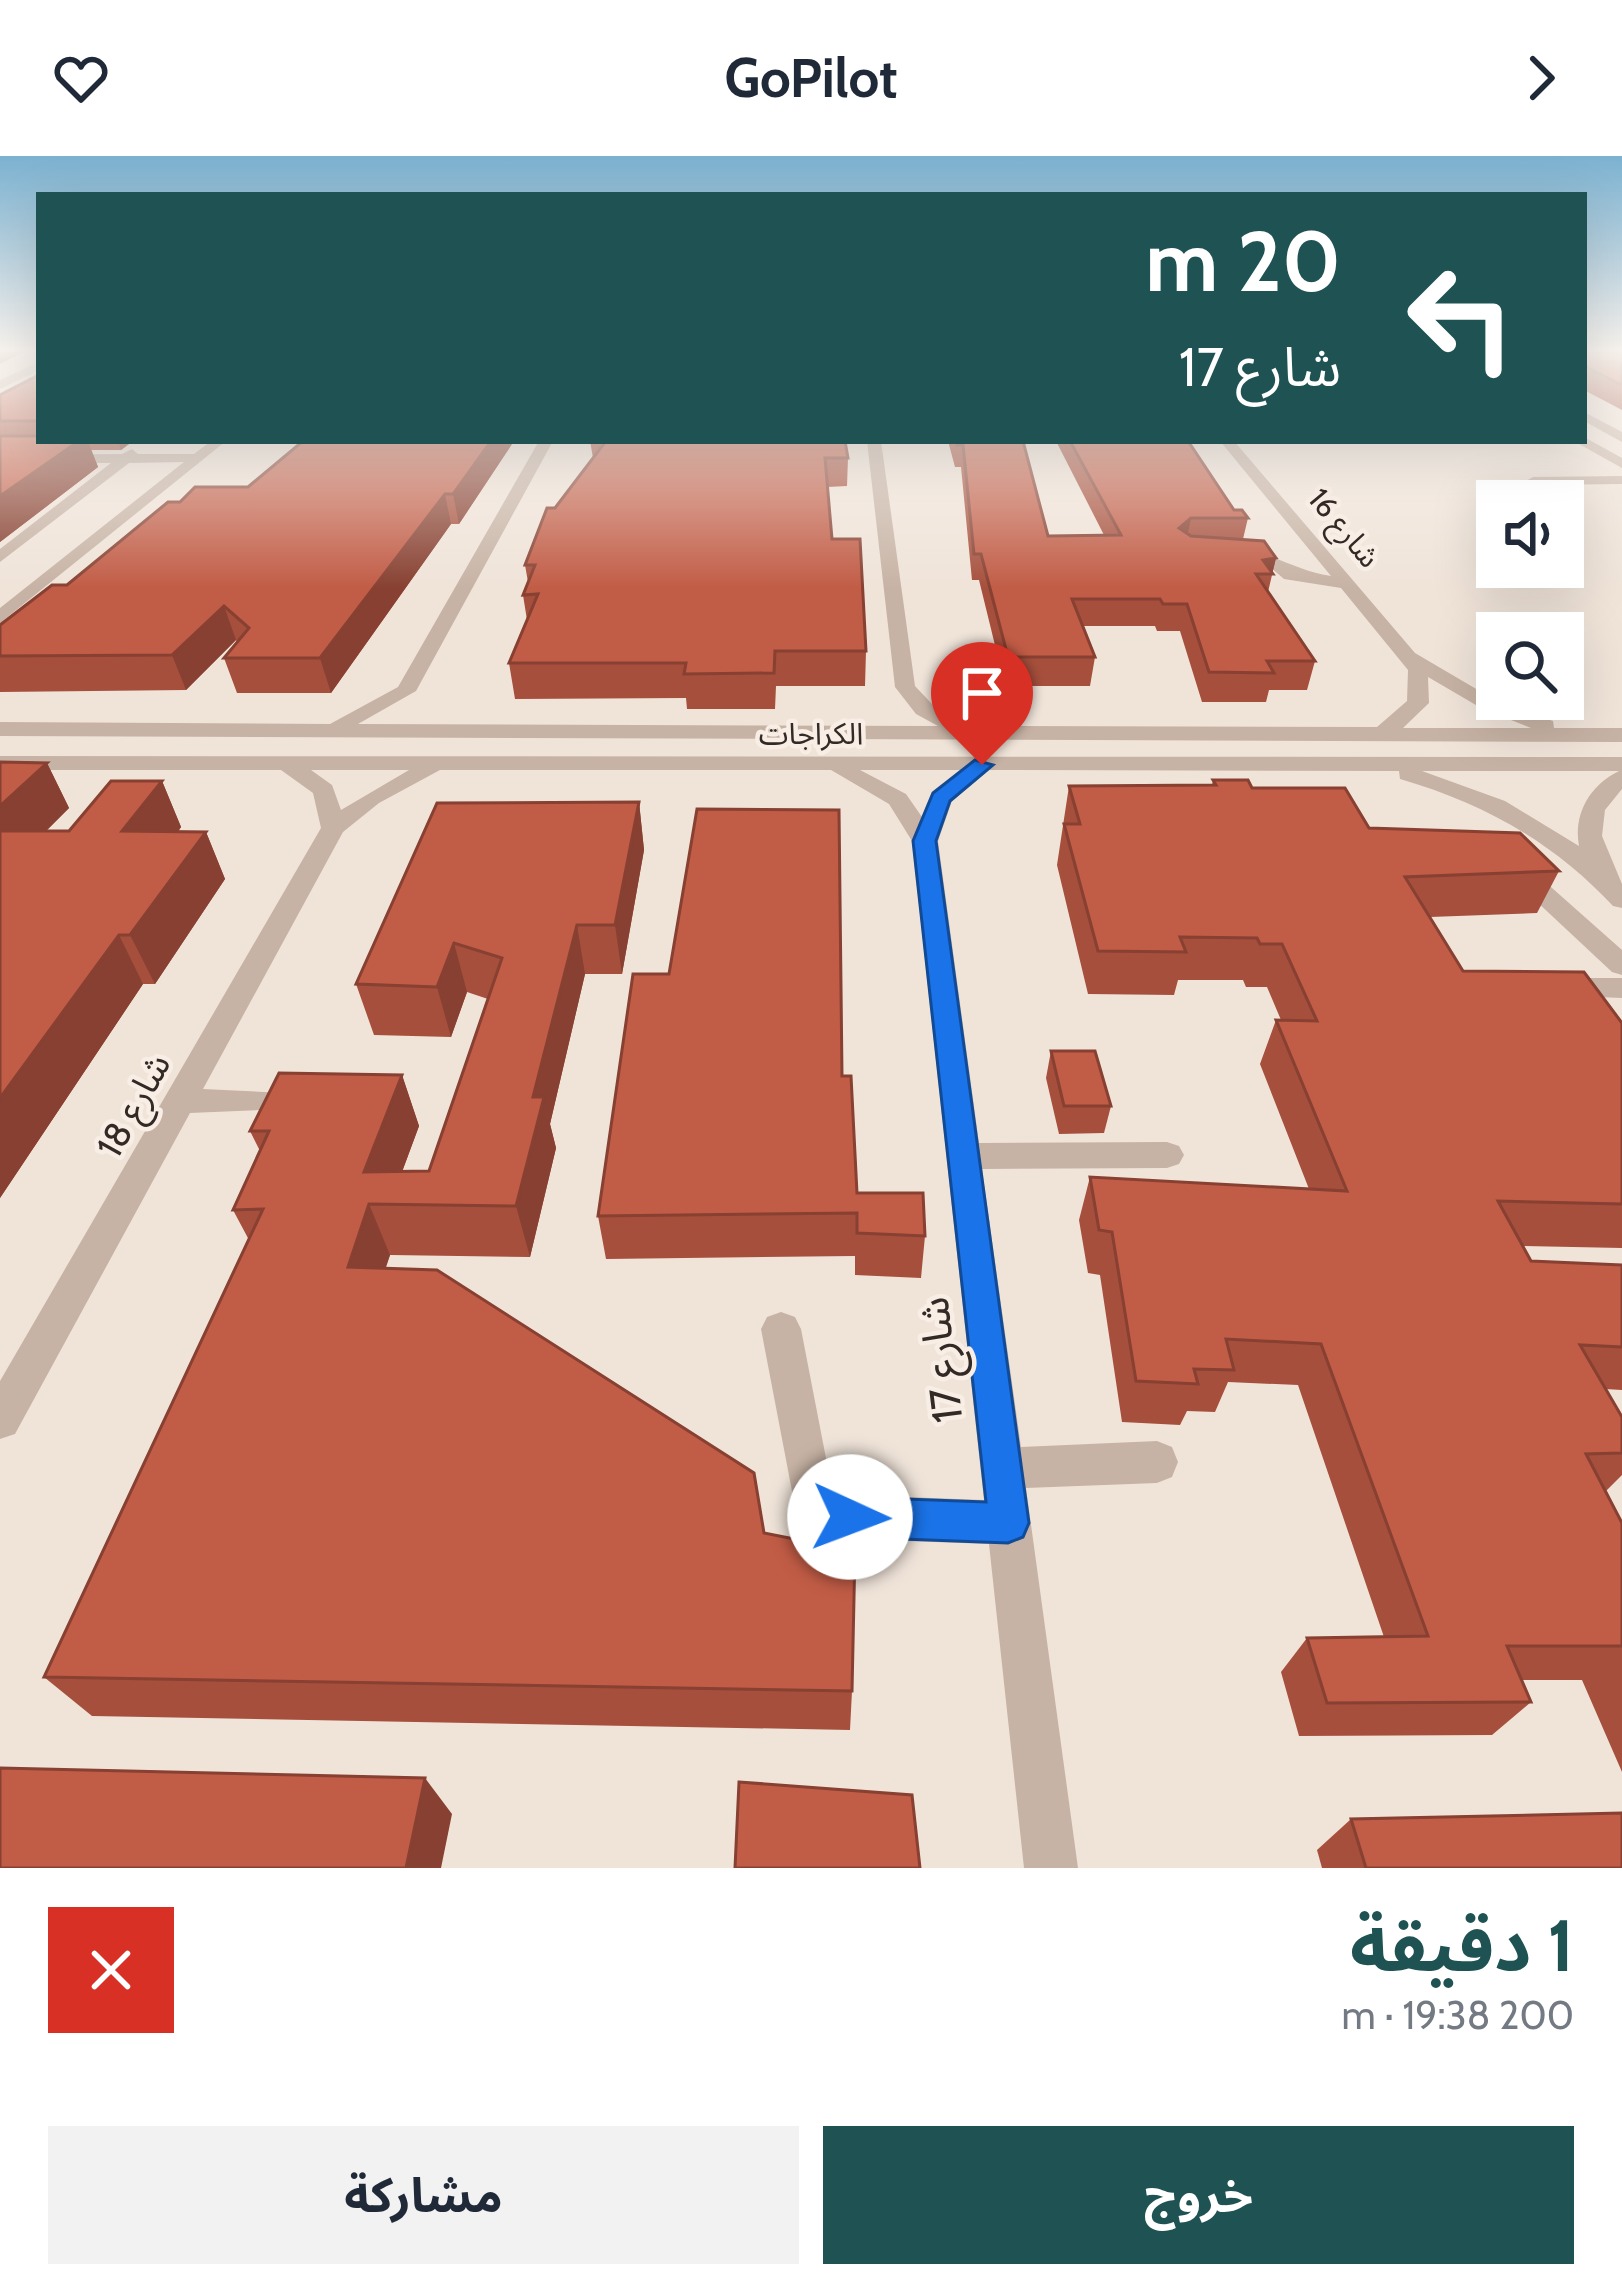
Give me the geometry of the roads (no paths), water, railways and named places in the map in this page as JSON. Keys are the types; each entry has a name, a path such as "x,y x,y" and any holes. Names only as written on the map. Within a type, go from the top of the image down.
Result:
{"street":[{"path":"1587,443 1622,464"},
{"path":"0,557 144,444"},
{"path":"0,617 215,444"},
{"path":"320,731 367,714 406,691 544,444"},
{"path":"874,444 894,701"},
{"name":"شارع 16","path":"1230,444 1412,658 1504,711 1582,735"},
{"path":"5,462 197,458"},
{"path":"1584,481 1622,480"},
{"path":"1220,551 1268,556 1290,575 1348,584"},
{"path":"1385,732 1418,703 1421,681 1412,658"},
{"path":"406,691 425,715 473,731"},
{"path":"850,731 894,701 924,709 963,731"},
{"name":"الكراجات","path":"0,729 1622,735"},
{"name":"الكراجات","path":"0,763 1622,764"},
{"path":"287,764 324,790 333,828"},
{"name":"شارع 18","path":"0,1420 333,828 393,785 442,764"},
{"path":"819,764 863,778 898,799 925,841"},
{"path":"925,841 940,798 982,765"},
{"path":"1378,766 1455,789 1526,822 1617,894"},
{"path":"1617,894 1593,858 1586,832 1591,808 1604,789 1622,777"},
{"name":"شارع 17","path":"925,841 1051,1868"},
{"path":"1500,854 1622,966"},
{"path":"1535,987 1622,988"},
{"path":"180,1101 272,1102"},
{"path":"964,1156 1167,1155"},
{"path":"781,1328 812,1497 850,1517 1008,1523"},
{"path":"1001,1468 1157,1462"}]}
